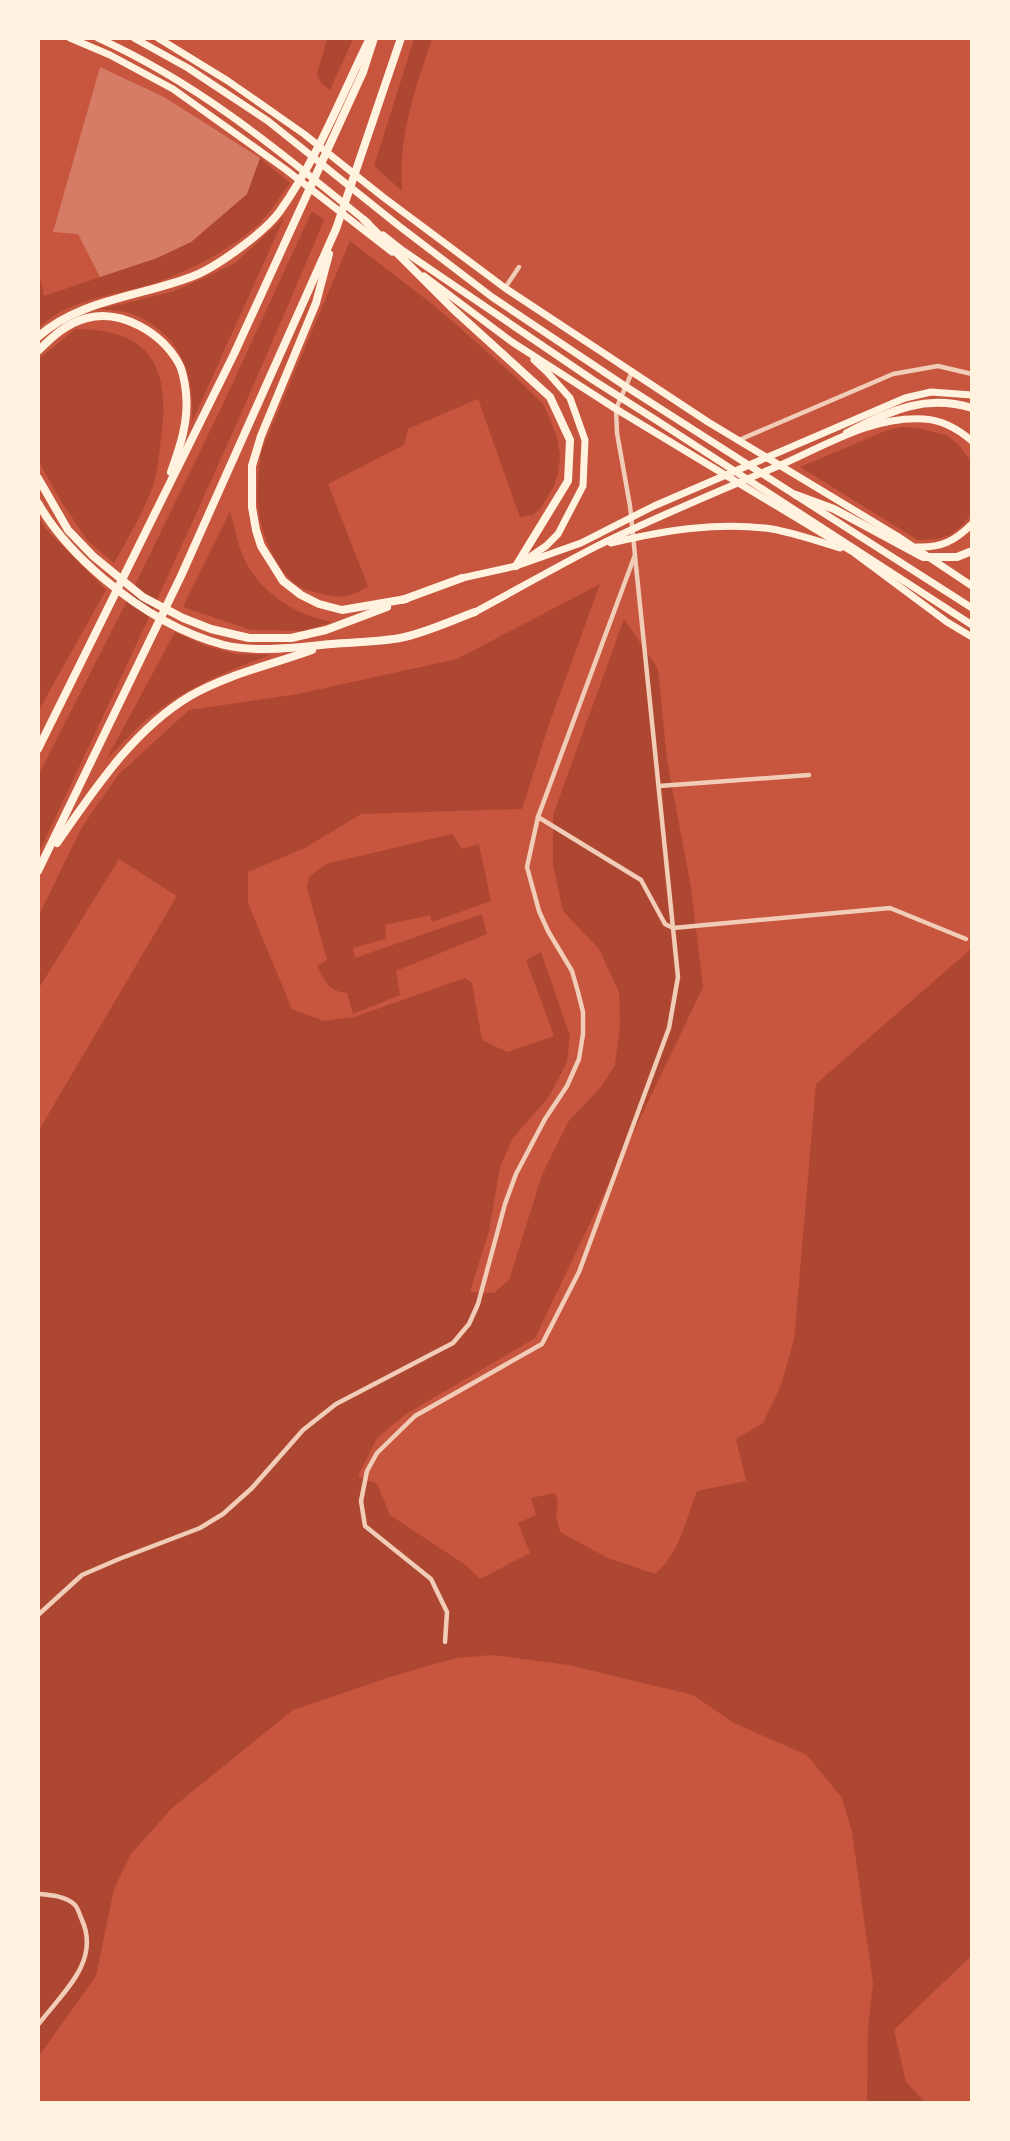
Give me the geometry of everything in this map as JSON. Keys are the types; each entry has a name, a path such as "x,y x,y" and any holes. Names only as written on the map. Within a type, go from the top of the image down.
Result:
{"highway":[{"path":"38,748 162,502 298,216 363,72 372,38"},
{"path":"38,337 48,327 90,308 194,277 237,250 279,213 308,165 372,38"},
{"path":"401,38 336,229 316,303 261,436 252,466 252,507 261,546 271,565 283,581 310,599 341,610 406,599"},
{"path":"364,220 453,309 550,397 570,440 568,481 516,566"},
{"path":"40,868 181,576 336,229"},
{"path":"38,351 61,330 88,318 115,317 138,325 162,340 180,364 187,416 162,502"},
{"path":"847,433 884,415 919,403 943,402 971,408"},
{"path":"38,478 68,530 93,556 143,597 211,629 249,638 309,636 360,619 462,578"},
{"path":"796,495 834,509 923,557 957,557 971,551"},
{"path":"38,503 85,564 137,605 178,629 226,645 301,648 401,638 475,612"},
{"path":"40,868 95,788 157,720 190,696 226,680 327,644"}],"main road":[{"path":"70,38 110,55 173,89 285,169 512,342 547,372 569,398 585,440 583,486 558,534 547,546 516,566"},
{"path":"98,38 143,60 192,89 257,133 402,250 593,380 971,625"},
{"path":"134,38 188,68 268,121 492,297 625,386 971,608"},
{"path":"158,38 228,81 304,134 505,288 738,440 914,546 971,586"},
{"path":"512,342 617,410 853,552 971,637"},
{"path":"462,578 516,566 582,543 612,526 905,398 931,392 971,395"},
{"path":"475,612 596,547 659,517 803,456 847,433 884,423 923,419 941,422 960,430 971,441"},
{"path":"914,546 932,548 949,543 971,524"},
{"path":"596,547 652,533 741,526 773,529 853,552"}],"street":[{"path":"505,288 519,267"},
{"path":"738,440 893,374 938,366 971,374"},
{"path":"445,1642 447,1612 431,1579 365,1527 361,1501 367,1471 377,1453 415,1416 542,1343 579,1272 669,1028 678,977 630,506 617,433 617,410 632,372"},
{"path":"38,1615 82,1575 200,1528 223,1514 252,1488 303,1430 336,1404 453,1343 468,1324 478,1304 505,1204 516,1174 540,1128 567,1086 579,1059 583,1012 572,971 539,911 527,867 538,817 635,555"},
{"path":"659,786 809,775"},
{"path":"538,817 641,880 665,924 673,928 890,908 966,939"},
{"path":"38,1894 55,1895 75,1905 84,1926 87,1954 78,1975 38,2025"}],"shaded area":[{"path":"327,39 353,39 330,90 321,83 317,74"},
{"path":"414,39 432,39 405,133 402,191 374,166"},
{"path":"260,158 290,183 273,208 253,229 219,253 183,272 158,282 79,304 64,310 39,328 38,269 44,296 157,258 191,242 247,194"},
{"path":"312,211 324,220 256,380 39,852 39,774 223,404"},
{"path":"284,218 192,422 191,387 187,371 173,344 162,332 132,314 99,309 174,291 235,263"},
{"path":"350,241 436,307 544,405 557,437 560,457 554,486 541,508 533,515 520,517 478,399 408,429 404,445 328,484 368,586 352,594 335,596 302,588 289,579 280,566 263,530 258,506 258,481 261,452"},
{"path":"75,329 122,336 138,345 150,357 158,372 162,391 163,413 155,480 140,516 114,563 87,540 40,464 39,359"},
{"path":"901,427 946,435 959,445 971,462 971,514 963,525 950,535 918,540 800,467 885,431"},
{"path":"230,511 242,554 267,590 304,614 332,622 303,631 251,630 183,607"},
{"path":"38,516 46,529 106,590 39,710"},
{"path":"600,584 548,727 522,809 361,814 305,848 248,872 248,903 292,1009 324,1021 354,1017 465,978 472,983 482,1040 507,1052 554,1036 526,960 541,952 570,1036 567,1062 548,1098 513,1138 500,1167 489,1231 470,1292 494,1293 509,1280 542,1175 568,1122 600,1088 615,1065 620,1025 619,992 599,949 563,911 553,865 553,815 624,619 658,669 667,760 691,888 703,987 535,1338 406,1414 377,1438 358,1476 377,1484 390,1515 467,1566 480,1579 530,1553 518,1523 536,1515 531,1498 555,1493 560,1532 608,1558 655,1574 676,1547 697,1491 746,1481 736,1439 763,1423 781,1385 794,1340 816,1084 971,949 972,1955 894,2030 906,2082 925,2102 867,2102 868,2027 873,1984 852,1832 842,1798 807,1755 734,1723 693,1695 568,1665 492,1655 456,1658 293,1710 172,1808 131,1854 114,1889 96,1976 39,2056 39,1130 177,896 119,859 39,988 39,915 82,827 118,775 189,710 298,694 457,659"},
{"path":"175,632 203,645 235,654 270,655 209,680 166,704 106,760"},
{"path":"452,834 462,849 479,844 491,901 432,922 430,915 385,925 386,939 353,948 355,958 482,914 487,934 396,971 400,995 353,1014 347,993 331,988 317,966 327,960 307,888 309,877 326,864"}],"building":[{"path":"100,67 164,97 260,158 247,194 191,242 157,258 100,277 78,234 53,232"}]}
